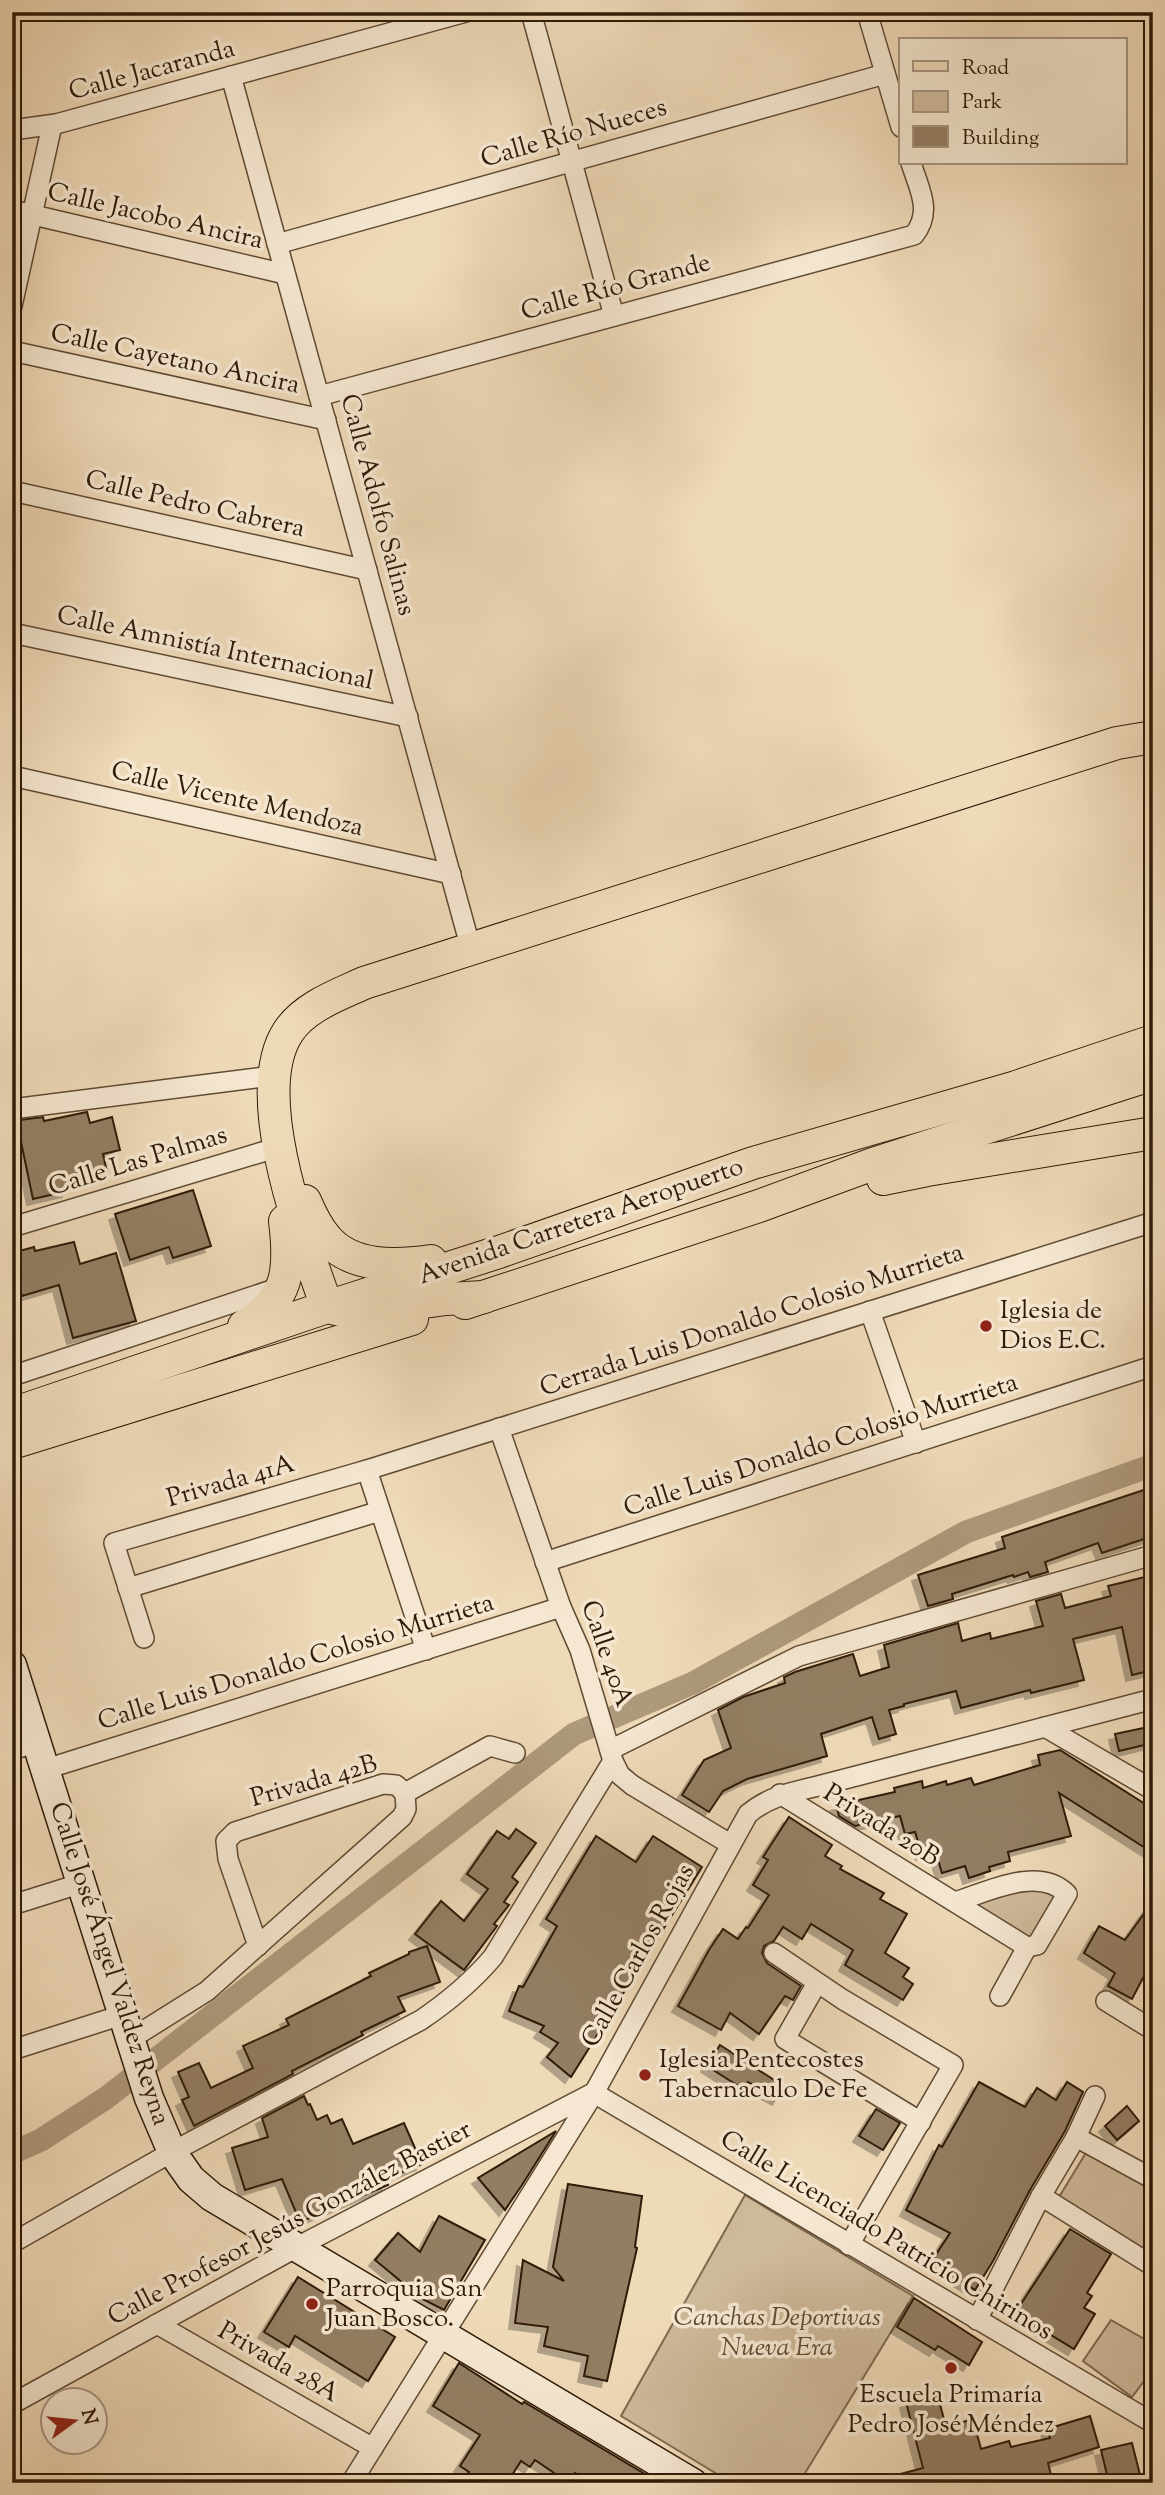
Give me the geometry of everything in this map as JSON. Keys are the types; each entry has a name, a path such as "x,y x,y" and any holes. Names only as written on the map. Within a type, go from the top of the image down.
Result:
{"main road":[{"path":"1117,743 1153,725"},
{"path":"188,1354 260,1317 275,1302 284,1286 288,1263 272,1076 287,1033 301,1017 364,983 1117,743 1153,737"},
{"name":"Avenida Carretera Aeropuerto","path":"12,1414 327,1307 499,1252 753,1163 1016,1087 1153,1041"},
{"name":"Avenida Carretera Aeropuerto","path":"12,1443 484,1297 759,1206 873,1164 1153,1074"},
{"path":"759,1206 927,1170 1153,1133"},
{"path":"280,1154 317,1227 329,1242 357,1259 391,1265 499,1252"},
{"path":"280,1154 304,1240 327,1307 351,1312 446,1299 484,1297"},
{"path":"12,1433 77,1410 129,1386 157,1364"}],"street":[{"name":"Calle Jacaranda","path":"12,130 52,125 466,12"},
{"path":"531,12 614,316"},
{"path":"867,12 899,120"},
{"name":"Calle Río Nueces","path":"277,244 885,74"},
{"name":"Calle Adolfo Salinas","path":"231,76 471,949"},
{"path":"12,306 52,125"},
{"name":"Calle Río Grande","path":"319,396 914,235 923,224 925,211 911,164"},
{"name":"Calle Jacobo Ancira","path":"12,210 285,274"},
{"name":"Calle Cayetano Ancira","path":"12,351 326,420"},
{"name":"Calle Pedro Cabrera","path":"12,491 367,570"},
{"name":"Calle Amnistía Internacional","path":"12,633 408,717"},
{"name":"Calle Vicente Mendoza","path":"12,776 451,874"},
{"path":"12,1109 272,1076"},
{"name":"Calle Las Palmas","path":"12,1227 280,1154"},
{"name":"Cerrada Luis Donaldo Colosio Murrieta","path":"367,1470 1153,1222"},
{"path":"12,1376 284,1286"},
{"path":"870,1311 916,1443"},
{"name":"Calle Luis Donaldo Colosio Murrieta","path":"545,1562 1153,1366"},
{"name":"Calle 40A","path":"499,1428 561,1607 580,1650 610,1749 621,1775 632,1785 730,1844"},
{"path":"367,1470 426,1650"},
{"name":"Privada 41A","path":"144,1638 114,1544 367,1470"},
{"path":"128,1588 380,1511"},
{"path":"12,2243 172,2152 421,2020 451,2000 474,1980 493,1957 610,1749 799,1656 1153,1555"},
{"name":"Calle Luis Donaldo Colosio Murrieta","path":"46,1769 561,1607"},
{"name":"Calle José Ángel Valdez Reyna","path":"12,1665 25,1746 46,1769 149,2098 172,2152 191,2179 212,2197 693,2483"},
{"name":"Calle Carlos Rojas","path":"351,2483 594,2093 748,1814 761,1803 780,1794 1153,1699"},
{"path":"1045,1727 1153,1790"},
{"name":"Privada 42B","path":"258,1946 228,1860 226,1841 235,1832 383,1784 396,1785 405,1793 491,1746 515,1753"},
{"path":"12,2050 127,2033 207,1991 402,1817 406,1809 405,1793"},
{"name":"Privada 20B","path":"780,1794 1027,1947 1037,1945 1067,1894 1047,1880 1030,1881 955,1902"},
{"path":"12,1905 82,1884"},
{"name":"Privada 20B","path":"1000,1996 1027,1947"},
{"path":"774,1952 817,1983 953,2065 849,2245"},
{"path":"817,1983 785,2039 921,2122"},
{"path":"1106,2001 1152,2028"},
{"name":"Calle Licenciado Patricio Chirinos","path":"594,2093 1153,2423"},
{"name":"Calle Profesor Jesús González Bastier","path":"12,2404 297,2247 594,2093"},
{"path":"977,2320 1041,2196 1076,2137 1095,2096"},
{"path":"1076,2137 1153,2179"},
{"path":"1041,2196 1153,2266"},
{"name":"Privada 28A","path":"157,2324 373,2448"}],"green space":[{"path":"1059,1886 1037,1945 955,1902"},
{"path":"1087,2151 1153,2186 1153,2276 1050,2212"},
{"name":"Canchas Deportivas Nueva Era","path":"745,2195 913,2296 799,2483 732,2483 621,2416"},
{"path":"1111,2320 1153,2344 1153,2369 1132,2397 1083,2361"}],"building":[{"path":"87,1112 90,1123 112,1117 120,1150 103,1154 107,1172 66,1182 68,1191 33,1199 21,1142 12,1144 12,1121 43,1117 44,1121"},
{"path":"193,1190 211,1246 173,1258 169,1247 130,1260 115,1214"},
{"path":"74,1242 80,1264 116,1253 136,1321 73,1338 59,1285 22,1296 16,1273 12,1274 12,1253"},
{"path":"1153,1487 1153,1536 1102,1553 1098,1543 1045,1562 1048,1572 1030,1577 1028,1572 1014,1577 1013,1575 952,1594 953,1599 928,1606 918,1575 1005,1548 1002,1537"},
{"path":"1149,1576 1153,1590 1153,1607 1146,1608 1153,1638 1153,1670 1132,1675 1122,1627 1073,1639 1084,1680 1031,1693 1030,1690 961,1708 956,1691 904,1704 889,1710 896,1734 879,1739 872,1717 821,1734 827,1756 747,1779 723,1791 709,1812 682,1795 704,1760 731,1748 718,1710 743,1697 785,1683 784,1677 853,1654 860,1676 889,1667 884,1645 958,1623 962,1641 990,1633 991,1639 1043,1626 1036,1601 1061,1594 1065,1608 1111,1596 1108,1586"},
{"path":"1153,1726 1153,1743 1119,1751 1115,1734"},
{"path":"1060,1750 1153,1809 1153,1853 1059,1793 1071,1836 1008,1852 1010,1861 989,1867 990,1871 969,1878 965,1866 942,1873 935,1850 922,1854 915,1832 905,1834 900,1816 855,1826 839,1816 836,1805 895,1792 894,1788 922,1781 923,1788 946,1781 947,1785 971,1778 974,1785 1040,1765 1038,1755"},
{"path":"789,1817 832,1845 825,1856 842,1866 840,1869 884,1893 880,1899 907,1914 885,1953 909,1968 903,1977 913,1984 903,2000 845,1965 853,1950 811,1924 802,1939 783,1927 774,1941 764,1946 762,1953 767,1963 801,1986 793,2000 785,1996 759,2034 730,2013 721,2030 678,2006 723,1929 738,1939 769,1895 753,1885 768,1860 763,1857"},
{"path":"516,1829 536,1843 512,1877 518,1882 504,1902 509,1905 464,1970 415,1934 441,1901 464,1921 488,1889 467,1874 497,1831 509,1839"},
{"path":"596,1836 636,1862 653,1836 702,1867 571,2077 547,2057 558,2043 540,2032 544,2026 509,2011 519,1986 523,1987 557,1926 546,1919"},
{"path":"1153,1901 1153,1959 1132,1999 1108,1986 1115,1973 1084,1953 1099,1926 1125,1940"},
{"path":"427,1946 440,1982 398,1997 405,2011 361,2032 363,2035 194,2126 182,2100 189,2097 178,2072 199,2063 211,2088 253,2068 243,2046 289,2025 286,2019 371,1976 369,1973 409,1952"},
{"path":"720,2045 785,2087 778,2099 748,2082 743,2089 707,2066"},
{"path":"979,2082 1025,2107 1037,2088 1056,2100 1067,2082 1083,2092 1065,2131 975,2290 931,2262 950,2233 906,2210 939,2145 942,2147"},
{"path":"304,2096 317,2120 327,2115 331,2124 342,2119 353,2144 404,2123 422,2164 386,2179 388,2185 300,2222 282,2179 245,2190 232,2148 268,2137 262,2118"},
{"path":"1127,2106 1139,2121 1117,2140 1105,2126"},
{"path":"876,2109 900,2123 883,2150 859,2136"},
{"path":"556,2131 522,2185 505,2210 478,2178"},
{"path":"568,2184 642,2196 637,2248 607,2381 584,2376 588,2356 544,2346 548,2327 515,2323 523,2260 564,2281 553,2267"},
{"path":"439,2216 485,2240 444,2310 401,2288 404,2284 375,2260 398,2233 420,2252"},
{"path":"1070,2229 1111,2254 1087,2293 1092,2296 1084,2308 1095,2314 1074,2349 1015,2313"},
{"name":"Parroquia San Juan Bosco.","path":"298,2277 395,2337 368,2381 295,2336 289,2347 264,2332"},
{"path":"914,2298 982,2342 969,2365 938,2346 935,2350 897,2327"},
{"path":"459,2363 522,2404 524,2402 660,2483 591,2483 575,2473 569,2483 535,2460 530,2467 521,2461 509,2480 502,2476 497,2483 461,2483 469,2472 460,2466 480,2435 433,2406"},
{"path":"937,2393 946,2427 973,2419 981,2449 1009,2441 1011,2447 1050,2438 1047,2429 1090,2416 1099,2447 1048,2463 1053,2483 889,2483 889,2477 923,2468 906,2402"},
{"path":"1132,2443 1142,2483 1109,2483 1101,2450"}],"waterway":[{"path":"12,2153 41,2140 106,2098 574,1734 693,1683 966,1532 1153,1465"}],"place":[{"name":"Iglesia de Dios E.C.","path":"986,1326"},
{"name":"Iglesia Pentecostes Tabernaculo De Fe","path":"645,2075"},
{"name":"Parroquia San Juan Bosco.","path":"312,2304"},
{"name":"Escuela Primaría Pedro José Méndez","path":"951,2368"}]}
